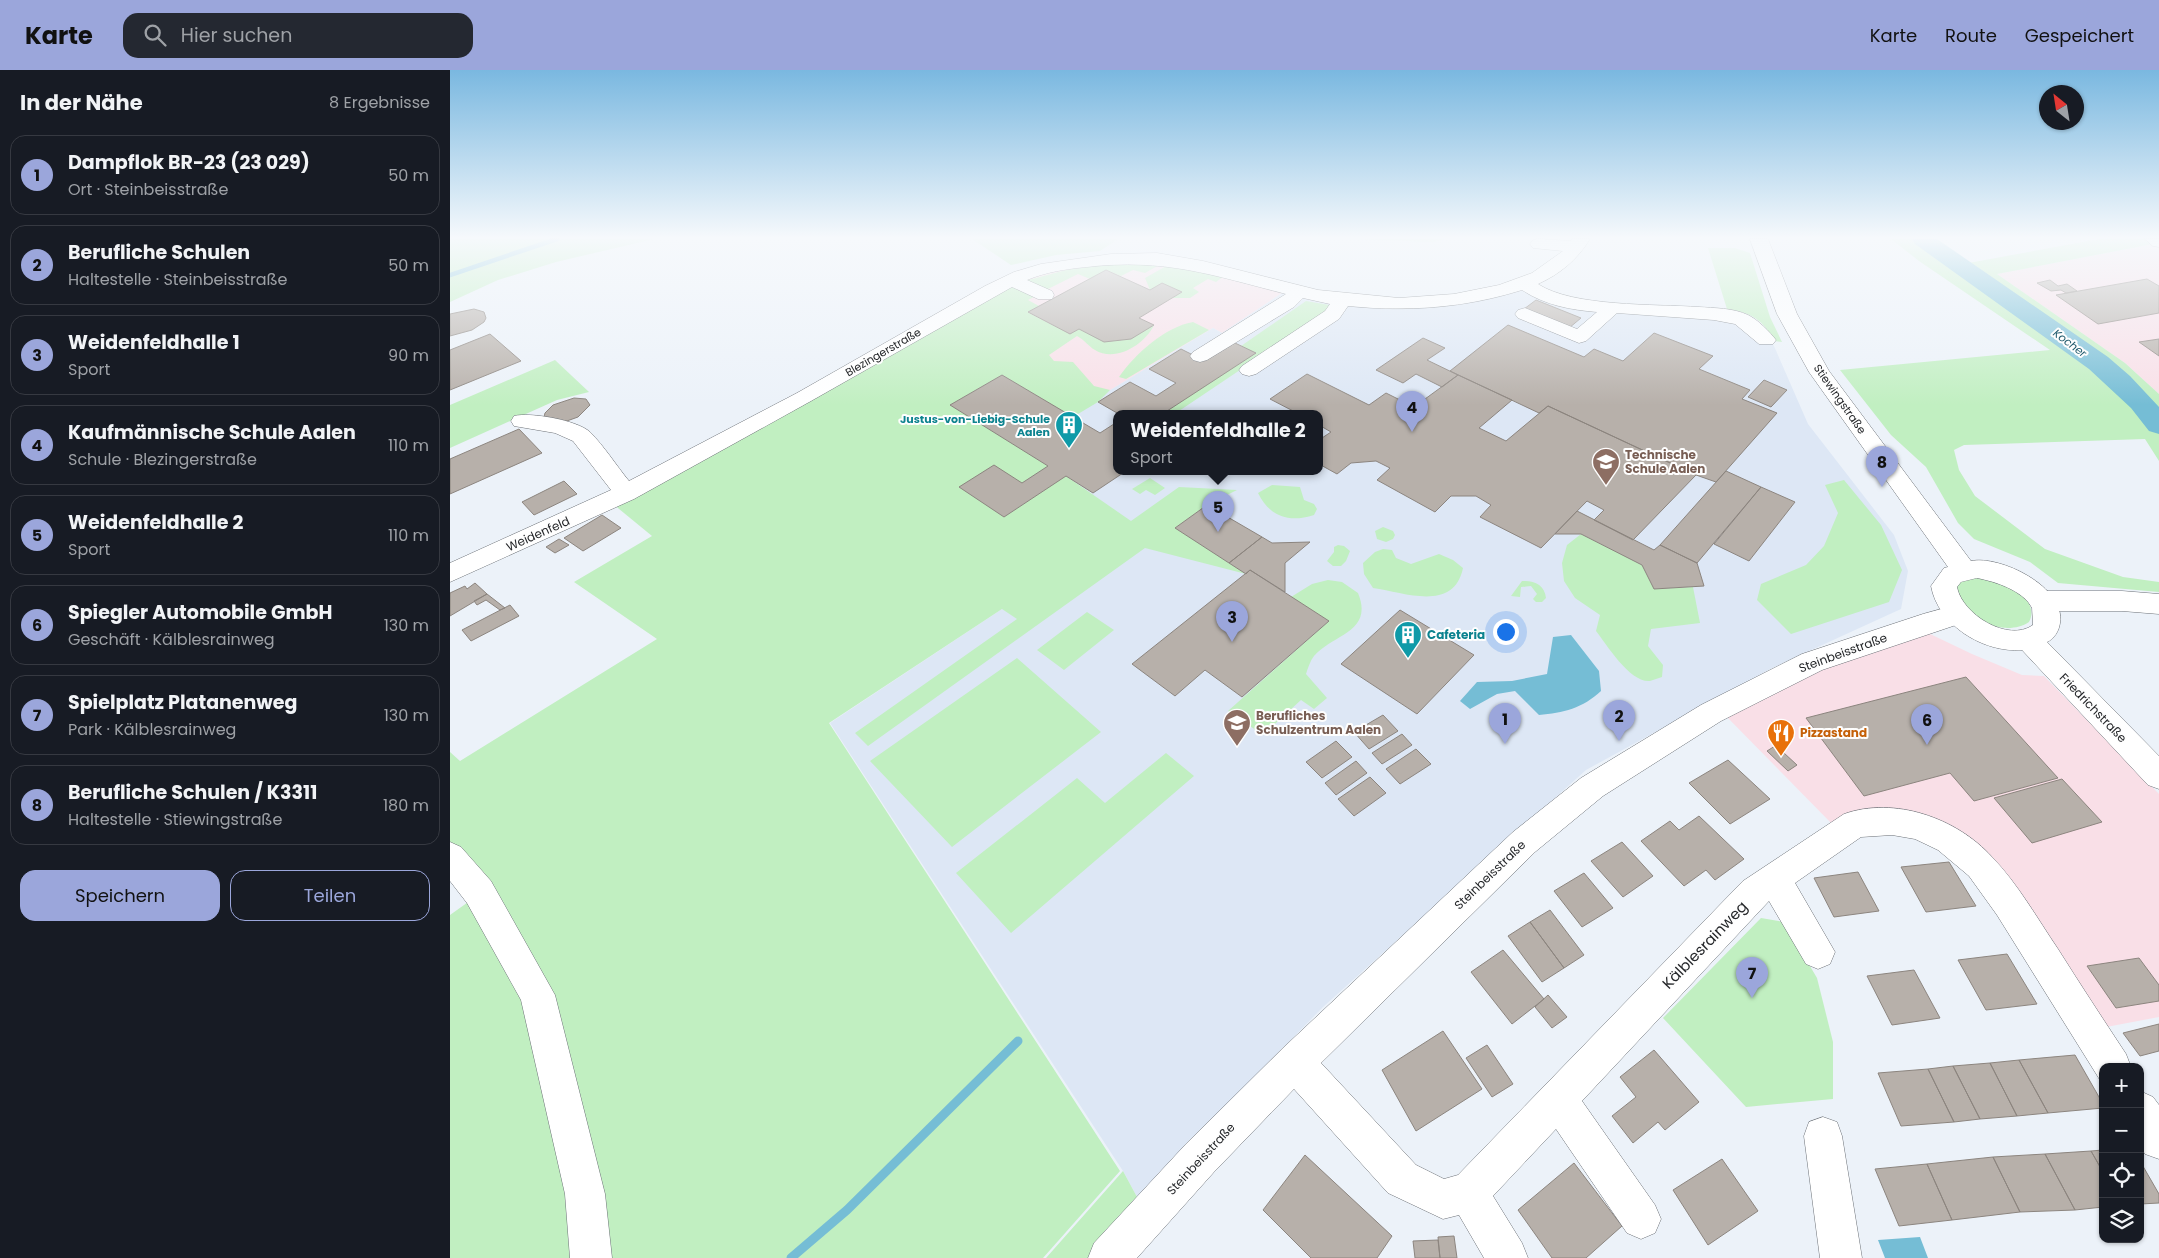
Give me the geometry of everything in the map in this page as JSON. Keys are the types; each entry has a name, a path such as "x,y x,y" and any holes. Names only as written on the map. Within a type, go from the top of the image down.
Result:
{"street":[{"name":"Blezingerstraße","path":"626,493 858,368 987,294"},
{"path":"1200,356 1287,303 1296,294"},
{"name":"Blezingerstraße","path":"1314,294 1388,304 1426,302 1484,294"},
{"path":"1541,294 1578,305 1714,314 1741,319 1766,340"},
{"name":"Stiewingstraße","path":"1780,294 1787,314 1819,372 1964,570"},
{"path":"1249,370 1332,315 1343,299"},
{"path":"1525,314 1580,337 1608,313 1605,307"},
{"path":"522,421 553,425 573,431 581,436 626,493"},
{"name":"Weidenfeld","path":"450,573 626,493"},
{"path":"1964,570 1991,571 2006,576 2032,591 2041,601 2048,614 2047,625 2040,633 2028,639 2014,639 1991,634 1968,624 1956,615 1947,603 1943,592 1945,582 1952,574 1964,570"},
{"path":"2041,601 2122,601 2159,604"},
{"name":"Steinbeisstraße","path":"1110,1258 1200,1158 1295,1062 1524,842 1592,787 1711,712 1812,662 1932,621 1956,615"},
{"name":"Friedrichstraße","path":"2028,639 2159,776"},
{"name":"Kälblesrainweg","path":"1469,1194 1755,892 1855,824 1892,821 1919,826 1949,840 1980,866 2009,904 2109,1063"},
{"path":"450,857 479,892 537,995 585,1194 591,1258"},
{"path":"1774,879 1818,952"},
{"path":"1295,1062 1402,1178 1443,1199 1469,1194 1507,1258"},
{"path":"1558,1099 1641,1219"},
{"path":"2144,1116 2159,1140"},
{"path":"1823,1136 1841,1258"}],"shaded area":[{"path":"1008,294 1280,294 1222,333 1213,328 1079,409 969,341"},
{"name":"Berufliches Schulzentrum Aalen","path":"1280,294 1342,294 1426,303 1468,294 1552,294 1578,305 1704,310 1763,328 1774,346 1808,424 1894,535 1908,571 1901,609 1772,668 1586,770 1323,1007 1137,1197 1123,1171 830,723 1002,609 856,374 920,336 1079,409 1213,328 1222,333"},
{"path":"2026,294 2159,294 2159,394 2125,363"},
{"path":"1928,633 2022,675 2044,676 2159,794 2159,1017 2101,1028 1951,832 1834,826 1725,715 1818,670"}],"green space":[{"path":"450,294 466,294 450,302"},
{"path":"996,294 1034,294 1036,296 1028,300 1039,306 1029,313 1070,334 1079,329 1154,325 1137,345 1121,353 1103,353 1093,349 1077,336 1049,355 1054,361 1073,362 1094,386 1110,390 1098,402 1073,417 1002,375 950,405 1048,466 1022,483 960,487 1004,517 1066,476 1131,521 1179,487 1237,490 1207,505 1175,528 1246,574 1145,548 868,746 855,733 1017,619 1002,609 829,723 1120,1171 1043,1258 600,1258 545,987 450,843 450,752 460,761 657,639 574,582 652,536 613,504"},
{"path":"1177,294 1195,294 1190,298 1172,298"},
{"path":"1722,294 1763,294 1770,317 1782,342 1774,341 1761,322 1750,315 1727,309"},
{"path":"1968,294 2026,294 2125,363 2159,394 2159,461 2145,439 1964,445 1954,450 1959,470 1975,496 2045,549 2123,577 2159,582 2159,592 2058,583 2030,562 1974,539 1958,523 1926,467 1891,435 1840,370 2050,350"},
{"path":"1306,301 1335,306 1180,410 1169,410 1255,353 1241,346"},
{"path":"1193,322 1209,330 1126,379 1119,377 1133,359 1151,343 1172,329"},
{"path":"555,360 589,392 557,400 450,448 450,405"},
{"path":"1150,478 1165,488 1155,495 1146,490 1140,494 1132,489"},
{"path":"1844,480 1881,525 1902,570 1889,602 1791,634 1757,600 1761,584 1806,565 1824,546 1838,513 1825,485"},
{"path":"1272,485 1300,487 1304,500 1314,504 1317,509 1314,515 1288,518 1274,513 1268,508 1258,493"},
{"path":"1383,527 1393,531 1395,535 1393,539 1386,542 1377,539 1375,531"},
{"path":"1581,534 1642,565 1654,589 1693,587 1700,623 1651,629 1648,646 1663,665 1662,677 1650,681 1642,680 1627,670 1596,631 1600,615 1575,598 1564,581 1562,563 1567,545"},
{"path":"1338,545 1344,546 1350,551 1346,561 1341,566 1333,566 1327,561 1334,552 1334,547"},
{"path":"1383,549 1392,550 1396,558 1411,564 1439,554 1453,560 1463,568 1458,582 1450,590 1439,595 1414,595 1373,588 1364,574 1363,563 1375,552"},
{"path":"1973,576 2001,581 2016,589 2029,604 2031,616 2029,622 2013,628 2004,628 1986,624 1970,615 1961,604 1955,587 1959,581"},
{"path":"1328,580 1342,582 1358,593 1361,616 1349,631 1314,656 1308,667 1306,674 1327,698 1314,709 1301,700 1263,735 1228,711 1329,621 1291,597 1312,584"},
{"path":"1522,581 1531,581 1538,584 1544,590 1546,598 1542,602 1536,602 1533,599 1537,594 1531,586 1521,587 1520,597 1511,596"},
{"path":"1087,612 1114,630 1064,670 1037,650"},
{"path":"1017,658 1101,732 952,847 870,761"},
{"path":"1166,753 1194,776 1011,933 956,873 1077,778 1105,803"},
{"path":"471,900 526,1001 578,1258 450,1258 450,915"},
{"path":"1761,918 1784,922 1817,978 1833,1042 1833,1099 1746,1107 1663,1018"},
{"path":"1123,1171 1137,1197 1109,1258 1046,1258"}],"water":[{"path":"1571,635 1599,671 1601,691 1587,702 1572,709 1539,715 1515,691 1497,694 1470,709 1460,701 1477,682 1512,681 1547,674 1553,637"},
{"path":"1920,1237 1928,1258 1885,1258 1878,1240"}],"building":[{"path":"1061,294 1178,294 1139,318 1154,325 1131,339 1104,342 1079,329 1070,334 1028,312"},
{"path":"2159,294 2159,313 2098,324 2056,295"},
{"path":"1536,300 1581,318 1569,328 1524,309"},
{"path":"474,309 484,312 486,318 484,322 472,330 450,336 450,314"},
{"path":"1508,325 1584,357 1594,349 1623,361 1654,333 1713,356 1699,369 1750,390 1742,399 1777,413 1716,482 1696,475 1548,406 1539,413 1450,371"},
{"path":"490,334 521,361 450,390 450,350"},
{"path":"1423,338 1445,348 1427,360 1458,375 1442,387 1416,374 1403,383 1376,370"},
{"path":"2159,339 2159,356 2139,342"},
{"path":"1235,343 1256,353 1169,410 1113,411 1098,402 1130,382 1156,396 1176,383 1149,369 1181,349 1205,361"},
{"path":"1307,374 1369,405 1386,393 1414,407 1458,375 1512,400 1479,428 1506,441 1548,406 1696,475 1633,540 1594,520 1604,510 1587,501 1541,548 1480,517 1491,505 1476,496 1451,496 1435,512 1377,480 1390,468 1376,461 1351,463 1337,474 1323,466 1323,437 1331,432 1323,427 1323,410 1291,410 1270,399"},
{"name":"Justus-von-Liebig-Schule Aalen","path":"1002,375 1100,433 1113,425 1113,475 1120,475 1093,493 1066,476 1004,517 959,487 994,465 1022,483 1048,466 950,405"},
{"path":"1764,380 1787,390 1771,407 1748,397"},
{"path":"574,398 586,399 590,405 578,417 564,422 544,417 545,413 553,405"},
{"path":"519,429 542,453 450,494 450,459"},
{"path":"1726,471 1761,487 1697,563 1660,545"},
{"path":"564,481 577,494 534,515 522,502"},
{"path":"1761,487 1795,502 1749,561 1714,544"},
{"path":"1207,505 1262,537 1229,563 1175,528"},
{"path":"1577,511 1654,550 1660,545 1697,563 1704,586 1654,589 1642,565 1581,534 1555,534"},
{"path":"602,515 621,528 583,551 564,538"},
{"path":"1262,537 1272,543 1310,542 1285,563 1285,592 1250,570 1246,574 1229,563"},
{"path":"559,539 569,545 555,553 546,547"},
{"path":"1250,570 1329,621 1242,697 1205,670 1175,696 1132,664"},
{"path":"475,583 487,594 450,616 450,593 465,586 467,589"},
{"path":"487,594 505,608 500,610 486,600 477,605 474,601"},
{"path":"510,605 519,616 471,641 462,630"},
{"name":"Cafeteria","path":"1400,610 1474,655 1417,714 1341,664"},
{"path":"1966,677 2058,778 1974,801 1950,773 1864,796 1806,718"},
{"path":"1383,715 1398,731 1369,749 1354,732"},
{"path":"1402,734 1412,745 1382,764 1372,753"},
{"path":"1336,741 1352,757 1322,778 1306,762"},
{"name":"Pizzastand","path":"1775,746 1797,765 1788,771 1767,751"},
{"path":"1416,749 1431,764 1400,784 1386,769"},
{"path":"1728,760 1770,799 1730,824 1689,783"},
{"path":"1356,761 1367,773 1336,795 1325,783"},
{"path":"1370,777 1386,793 1354,816 1338,799"},
{"path":"2062,779 2102,822 2032,843 1994,798"},
{"path":"1699,816 1744,859 1715,880 1706,870 1684,886 1641,841 1670,821 1679,830"},
{"path":"1622,842 1653,876 1623,897 1591,861"},
{"path":"1949,862 1976,906 1926,912 1901,867"},
{"path":"1858,872 1879,911 1834,917 1814,878"},
{"path":"1584,873 1613,908 1582,927 1554,891"},
{"path":"1550,910 1584,955 1564,968 1530,922"},
{"path":"1530,922 1564,968 1542,982 1508,936"},
{"path":"1503,950 1544,999 1512,1024 1471,972"},
{"path":"2007,954 2037,1004 1986,1010 1958,960"},
{"path":"2139,958 2159,985 2159,1001 2116,1008 2087,966"},
{"path":"1914,970 1940,1018 1892,1025 1867,976"},
{"path":"1548,995 1567,1017 1552,1028 1535,1007"},
{"path":"2159,1024 2159,1051 2140,1056 2123,1033"},
{"path":"1443,1031 1482,1089 1416,1131 1382,1070"},
{"path":"1487,1045 1513,1084 1492,1097 1466,1058"},
{"path":"1654,1050 1699,1102 1665,1130 1658,1122 1633,1143 1612,1116 1636,1097 1620,1077"},
{"path":"2075,1055 2099,1097 2099,1108 2048,1113 2019,1060"},
{"path":"2019,1060 2048,1113 2017,1116 1990,1063"},
{"path":"1990,1063 2017,1116 1980,1119 1953,1066"},
{"path":"1953,1066 1980,1119 1954,1122 1928,1069"},
{"path":"1928,1069 1954,1122 1901,1126 1878,1073"},
{"path":"2099,1150 2099,1165 2091,1151"},
{"path":"2091,1151 2099,1165 2099,1207 2075,1210 2045,1154"},
{"path":"2045,1154 2075,1210 2020,1212 1993,1157"},
{"path":"1305,1155 1392,1236 1377,1258 1311,1258 1263,1210"},
{"path":"1993,1157 2020,1212 1952,1220 1927,1164"},
{"path":"1722,1159 1758,1211 1708,1245 1673,1190"},
{"path":"1574,1163 1622,1226 1586,1258 1552,1258 1518,1210"},
{"path":"1927,1164 1952,1220 1899,1226 1875,1169"},
{"path":"2144,1168 2159,1194 2159,1203 2144,1204"},
{"path":"1454,1236 1457,1258 1440,1258 1438,1237"},
{"path":"1438,1240 1440,1258 1415,1258 1413,1241"}],"waterway":[{"name":"Kocher","path":"2000,294 2075,345 2098,363 2141,402 2159,425"},
{"path":"791,1258 847,1210 1018,1041"}],"place":[{"name":"Kaufmännische Schule Aalen","path":"1412,432"},
{"name":"Justus-von-Liebig-Schule Aalen","path":"1069,449"},
{"name":"Technische Schule Aalen","path":"1606,486"},
{"name":"Berufliche Schulen / K3311","path":"1882,487"},
{"name":"Weidenfeldhalle 2","path":"1218,532"},
{"name":"Weidenfeldhalle 1","path":"1232,642"},
{"name":"Cafeteria","path":"1408,659"},
{"name":"Berufliche Schulen","path":"1619,741"},
{"name":"Dampflok BR-23 (23 029)","path":"1505,744"},
{"name":"Spiegler Automobile GmbH","path":"1927,745"},
{"name":"Berufliches Schulzentrum Aalen","path":"1237,747"},
{"name":"Pizzastand","path":"1781,757"},
{"name":"Spielplatz Platanenweg","path":"1752,998"}]}
